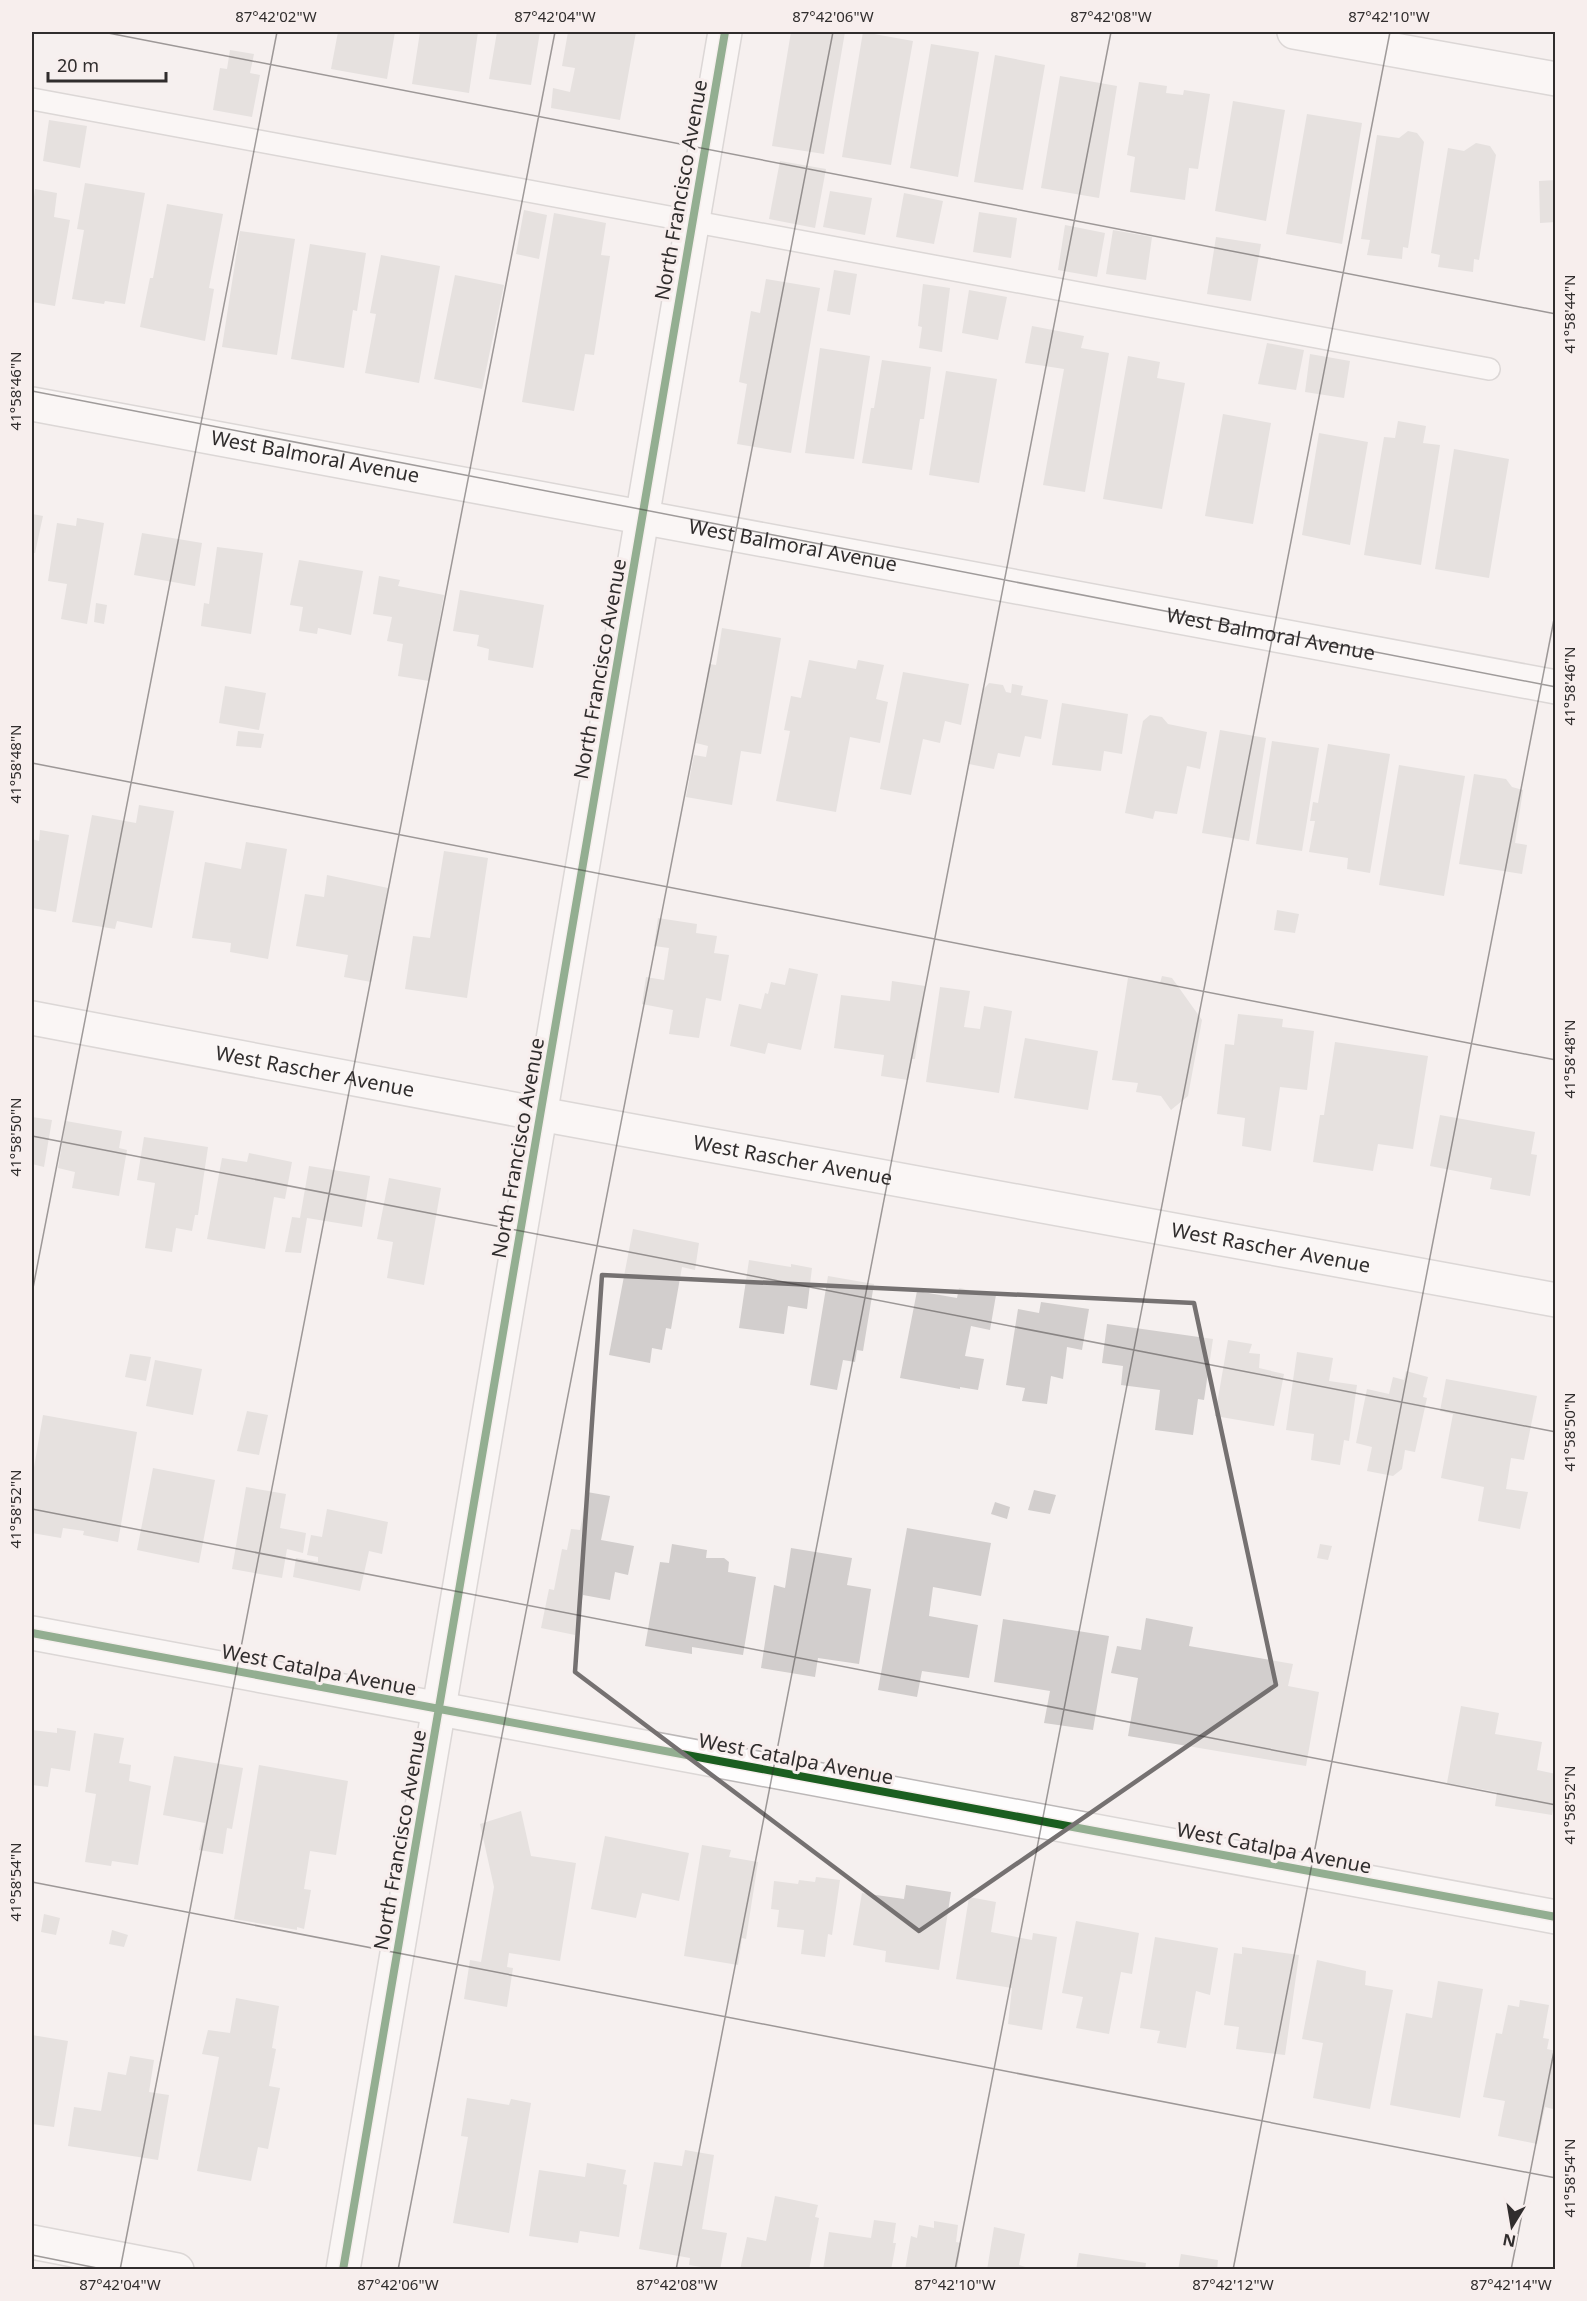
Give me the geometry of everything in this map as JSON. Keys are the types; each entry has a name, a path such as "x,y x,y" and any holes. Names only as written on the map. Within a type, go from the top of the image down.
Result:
{"street":[{"name":"North Francisco Avenue","path":"343,2270 725,32"},
{"path":"1294,32 1556,79"},
{"name":"West Balmoral Avenue","path":"32,404 1556,687"},
{"name":"West Rascher Avenue","path":"32,1018 540,1114 1556,1300"},
{"name":"West Catalpa Avenue","path":"32,1633 1556,1917"},
{"path":"32,2242 177,2270"}],"lane":[{"path":"32,99 1489,369"}],"highlighted area":[{"path":"602,1275 1194,1303 1276,1685 919,1931 575,1672"}],"building":[{"path":"338,32 395,32 387,79 331,69"},
{"path":"420,32 478,32 469,93 412,84"},
{"path":"497,32 540,32 531,85 489,79"},
{"path":"568,32 636,32 620,120 551,108 553,88 570,92 575,68 562,66"},
{"path":"791,32 845,32 824,154 772,146"},
{"path":"863,32 913,41 891,165 842,157"},
{"path":"931,44 979,52 958,177 910,168"},
{"path":"230,50 254,54 250,73 260,75 252,117 213,110 220,68 227,69"},
{"path":"995,55 1045,65 1023,190 974,182"},
{"path":"1060,76 1117,86 1099,198 1041,188"},
{"path":"1139,82 1167,86 1166,93 1183,95 1184,90 1210,94 1198,169 1189,168 1185,200 1130,192 1135,157 1127,155"},
{"path":"1233,101 1285,110 1266,221 1215,211"},
{"path":"1307,114 1362,123 1342,244 1286,234"},
{"path":"49,120 87,126 80,168 43,161"},
{"path":"1408,131 1417,133 1424,142 1408,248 1403,247 1402,259 1367,255 1370,240 1361,239 1377,135 1399,138"},
{"path":"1476,143 1490,146 1496,155 1479,260 1474,259 1473,272 1438,267 1440,255 1431,253 1448,148 1464,151"},
{"path":"780,161 826,169 815,228 769,219"},
{"path":"1556,180 1556,222 1540,223 1539,181"},
{"path":"85,183 145,193 125,304 105,301 104,304 72,299 84,230 77,229"},
{"path":"35,189 57,193 54,217 70,220 55,306 32,302 32,212"},
{"path":"830,191 872,198 865,235 823,227"},
{"path":"904,193 943,201 934,244 896,237"},
{"path":"167,204 223,214 209,288 214,289 205,341 140,327 150,278 153,278"},
{"path":"524,210 547,215 539,259 516,254"},
{"path":"979,212 1017,218 1011,258 973,252"},
{"path":"554,213 606,223 601,255 610,256 594,355 585,354 574,411 522,402"},
{"path":"1065,225 1105,233 1097,277 1058,270"},
{"path":"1113,230 1152,237 1146,280 1106,274"},
{"path":"240,231 295,239 277,355 222,347"},
{"path":"1216,237 1261,244 1251,301 1207,294"},
{"path":"310,244 366,253 357,311 353,310 344,368 291,359"},
{"path":"381,255 440,266 419,383 365,373 376,314 370,313"},
{"path":"834,270 857,274 850,315 827,311"},
{"path":"455,275 504,285 482,389 434,379"},
{"path":"766,279 820,288 791,453 737,444 747,384 739,382 751,311 760,313"},
{"path":"923,284 950,288 942,352 919,348 922,327 918,326"},
{"path":"969,290 1007,297 998,340 962,333"},
{"path":"1032,326 1084,336 1081,348 1109,353 1085,492 1043,485 1064,369 1025,363"},
{"path":"1267,343 1304,350 1296,390 1258,384"},
{"path":"820,348 870,356 854,459 805,453"},
{"path":"1310,354 1350,361 1344,398 1305,392"},
{"path":"1128,356 1160,362 1157,378 1185,383 1162,509 1103,499"},
{"path":"882,360 931,367 924,419 920,419 912,470 862,463"},
{"path":"946,371 997,379 979,483 929,475"},
{"path":"1223,414 1271,423 1253,524 1205,516"},
{"path":"1398,421 1426,426 1423,443 1440,445 1421,565 1364,555 1384,437 1395,438"},
{"path":"1319,433 1368,442 1350,545 1302,535"},
{"path":"1454,449 1509,459 1489,578 1435,569"},
{"path":"32,514 43,516 35,553 32,553"},
{"path":"77,518 104,523 87,624 61,619 67,584 48,581 57,523 76,526"},
{"path":"142,533 202,543 195,586 134,575"},
{"path":"217,547 263,553 251,634 201,626 204,603 209,604"},
{"path":"299,560 363,571 351,635 318,628 317,634 299,631 303,607 290,605"},
{"path":"379,576 400,580 398,586 444,595 429,681 398,676 403,644 387,641 392,617 373,614"},
{"path":"460,590 544,605 533,668 488,660 489,649 477,646 479,635 453,631"},
{"path":"96,603 107,605 104,624 94,622"},
{"path":"722,628 781,638 761,754 741,751 732,805 686,797 694,755 706,757 708,746 696,743 709,664 716,665"},
{"path":"809,660 856,669 858,660 884,665 876,699 888,702 880,743 850,737 836,812 776,801 790,731 784,730 791,696 801,698"},
{"path":"903,672 969,684 961,725 945,721 940,743 923,739 911,795 880,789"},
{"path":"989,683 1003,685 1006,692 1011,693 1012,684 1023,686 1021,695 1048,700 1041,739 1025,736 1020,757 998,753 994,769 969,764 984,689"},
{"path":"225,686 266,693 259,730 219,723"},
{"path":"1062,703 1128,714 1122,754 1104,751 1101,771 1052,765"},
{"path":"1150,715 1162,717 1168,724 1207,732 1200,769 1187,766 1177,814 1155,811 1153,819 1125,813 1143,721"},
{"path":"1220,730 1266,738 1249,841 1202,833"},
{"path":"238,731 264,734 261,748 236,746"},
{"path":"1272,741 1319,748 1302,851 1256,844"},
{"path":"1328,744 1390,754 1370,873 1347,869 1348,858 1309,852 1315,821 1310,821 1313,802 1318,803"},
{"path":"1399,765 1465,776 1444,896 1379,885"},
{"path":"1474,774 1506,779 1512,787 1523,790 1515,843 1527,845 1522,874 1459,864"},
{"path":"139,805 174,811 152,928 117,921 115,929 72,922 92,815 136,823"},
{"path":"40,830 69,835 56,912 32,908 32,839 39,841"},
{"path":"246,842 287,849 268,959 230,952 231,943 192,938 205,862 241,869"},
{"path":"444,851 488,858 467,998 405,989 413,936 430,938"},
{"path":"327,875 388,888 371,982 344,977 348,955 296,946 305,894 324,897"},
{"path":"1277,910 1299,914 1295,933 1274,930"},
{"path":"658,918 697,924 696,933 717,936 714,953 729,955 721,1001 706,998 699,1038 669,1034 673,1010 642,1004 646,977 664,980 669,948 654,946"},
{"path":"789,968 818,974 801,1050 768,1043 765,1054 730,1046 739,1004 761,1009 765,993 768,994 771,982 785,985"},
{"path":"1162,976 1172,978 1202,1020 1188,1096 1171,1110 1161,1096 1136,1092 1138,1083 1112,1080 1128,978 1160,983"},
{"path":"892,981 925,986 915,1059 912,1059 908,1080 881,1076 884,1055 834,1048 841,995 890,1001"},
{"path":"940,987 970,991 964,1027 980,1029 984,1006 1012,1011 999,1093 926,1082"},
{"path":"1238,1014 1283,1019 1282,1027 1314,1031 1307,1090 1280,1087 1271,1151 1242,1146 1245,1118 1217,1114 1225,1044 1234,1045"},
{"path":"1025,1038 1098,1051 1088,1110 1014,1098"},
{"path":"1335,1042 1428,1056 1413,1149 1378,1144 1373,1171 1313,1162 1320,1115 1324,1115"},
{"path":"1440,1115 1535,1132 1531,1154 1537,1155 1530,1196 1490,1189 1492,1178 1430,1166"},
{"path":"32,1117 52,1120 44,1167 32,1164"},
{"path":"66,1121 122,1131 119,1148 127,1150 119,1196 72,1188 75,1172 58,1168"},
{"path":"144,1137 208,1147 198,1215 195,1215 192,1231 176,1228 172,1252 145,1248 155,1183 137,1180"},
{"path":"249,1153 292,1162 285,1199 274,1197 265,1249 207,1239 222,1158 247,1162"},
{"path":"309,1166 370,1176 362,1227 307,1218 301,1253 285,1252 292,1217 300,1218"},
{"path":"389,1178 441,1188 424,1285 387,1278 393,1242 377,1239"},
{"path":"633,1229 699,1243 695,1270 682,1267 671,1329 666,1328 662,1350 652,1348 650,1363 609,1355"},
{"path":"749,1260 812,1268 807,1309 788,1306 784,1334 739,1328"},
{"path":"828,1276 874,1284 863,1351 857,1350 855,1362 843,1360 837,1390 810,1385"},
{"path":"959,1288 996,1295 990,1330 971,1326 965,1356 984,1359 978,1390 900,1378 917,1291 957,1298"},
{"path":"1041,1302 1089,1309 1082,1350 1067,1347 1063,1379 1051,1376 1047,1404 1022,1401 1025,1388 1006,1385 1018,1309 1039,1313"},
{"path":"1107,1324 1213,1339 1204,1400 1198,1399 1193,1435 1155,1430 1160,1390 1121,1385 1123,1366 1102,1363"},
{"path":"1228,1340 1252,1344 1249,1353 1260,1354 1259,1368 1284,1374 1274,1426 1215,1416"},
{"path":"1297,1352 1333,1358 1329,1381 1357,1385 1349,1441 1344,1440 1340,1465 1311,1460 1314,1434 1286,1430"},
{"path":"130,1354 151,1357 146,1381 125,1377"},
{"path":"155,1360 202,1369 193,1415 146,1406"},
{"path":"1406,1371 1428,1377 1423,1397 1427,1398 1415,1452 1405,1450 1402,1469 1393,1476 1367,1471 1372,1447 1356,1443 1367,1389 1389,1394 1393,1377 1404,1380"},
{"path":"1446,1379 1537,1396 1524,1460 1511,1458 1506,1489 1528,1492 1520,1529 1478,1521 1484,1487 1441,1478 1453,1414 1440,1411"},
{"path":"247,1411 268,1415 259,1455 237,1451"},
{"path":"43,1415 137,1432 118,1542 83,1535 84,1531 63,1528 61,1538 32,1533 32,1479"},
{"path":"153,1468 215,1480 199,1563 137,1550"},
{"path":"246,1487 286,1494 280,1528 306,1533 303,1553 287,1549 282,1578 232,1569"},
{"path":"1034,1490 1056,1495 1050,1514 1028,1510"},
{"path":"587,1492 610,1496 601,1540 634,1546 628,1575 615,1572 610,1600 583,1595 575,1635 541,1628 549,1589 554,1590 562,1549 567,1550 571,1529 580,1530"},
{"path":"995,1502 1010,1507 1007,1519 991,1514"},
{"path":"327,1509 388,1522 382,1554 369,1551 360,1591 293,1577 296,1558 318,1562 318,1557 307,1555 311,1535 322,1537"},
{"path":"907,1528 991,1543 981,1596 933,1587 929,1616 978,1625 969,1678 922,1671 917,1697 878,1690"},
{"path":"672,1544 707,1550 706,1558 724,1558 729,1562 728,1572 756,1577 743,1655 692,1647 692,1654 645,1646 660,1562 669,1563"},
{"path":"1320,1544 1332,1546 1328,1560 1317,1558"},
{"path":"791,1548 852,1558 847,1585 871,1589 859,1664 818,1658 815,1677 761,1668 774,1585 785,1588"},
{"path":"1146,1618 1193,1627 1189,1646 1293,1664 1288,1686 1319,1692 1306,1766 1128,1736 1138,1678 1111,1673 1117,1646 1141,1650"},
{"path":"1003,1619 1109,1636 1093,1730 1044,1723 1050,1691 994,1682"},
{"path":"1461,1706 1499,1713 1495,1734 1542,1742 1537,1770 1556,1774 1556,1795 1552,1815 1495,1806 1497,1792 1447,1783"},
{"path":"57,1728 76,1731 70,1771 51,1768 48,1787 32,1785 32,1730 57,1733"},
{"path":"94,1733 124,1738 119,1763 131,1765 129,1781 151,1786 138,1865 112,1861 111,1866 85,1862 96,1794 85,1792"},
{"path":"174,1756 243,1768 232,1829 227,1828 223,1854 199,1850 205,1823 163,1815"},
{"path":"259,1765 348,1781 336,1855 310,1851 304,1889 311,1890 304,1929 297,1927 297,1930 234,1919"},
{"path":"521,1811 531,1856 576,1863 560,1961 509,1953 507,1967 513,1968 507,2007 464,1999 470,1960 481,1962 494,1887 480,1824"},
{"path":"605,1836 689,1853 679,1901 642,1893 636,1918 591,1909"},
{"path":"702,1845 731,1850 729,1857 758,1862 746,1939 742,1938 738,1965 684,1956"},
{"path":"816,1877 840,1880 832,1935 828,1934 825,1957 801,1954 804,1930 777,1927 779,1910 771,1909 774,1881 798,1884 799,1880 815,1882"},
{"path":"906,1885 951,1892 939,1970 885,1962 886,1951 853,1945 862,1893 904,1899"},
{"path":"969,1897 996,1902 991,1932 1032,1940 1033,1933 1057,1937 1042,2030 1008,2024 1012,1988 956,1979"},
{"path":"44,1914 60,1918 56,1935 41,1932"},
{"path":"1076,1921 1139,1933 1132,1974 1121,1972 1109,2034 1076,2028 1083,1997 1062,1993"},
{"path":"112,1930 128,1935 124,1947 109,1944"},
{"path":"1155,1937 1218,1948 1210,1995 1196,1991 1186,2048 1157,2043 1160,2031 1140,2028"},
{"path":"1242,1947 1299,1955 1285,2055 1236,2049 1239,2027 1224,2025 1234,1953 1242,1954"},
{"path":"1317,1960 1366,1971 1365,1985 1393,1990 1370,2109 1313,2098 1323,2043 1302,2039"},
{"path":"1438,1981 1483,1989 1460,2118 1390,2105 1406,2013 1432,2018"},
{"path":"236,1998 279,2006 272,2048 276,2049 269,2086 280,2088 268,2149 258,2147 251,2181 197,2171 219,2057 202,2054 208,2030 230,2033"},
{"path":"1520,2000 1549,2005 1543,2038 1549,2039 1547,2049 1556,2051 1556,2094 1553,2109 1545,2107 1537,2144 1498,2136 1505,2101 1483,2097 1496,2033 1502,2034 1508,2005 1519,2007"},
{"path":"32,2035 68,2041 54,2127 32,2124"},
{"path":"130,2056 154,2060 149,2092 169,2095 158,2160 68,2146 74,2107 101,2111 108,2072 126,2075"},
{"path":"467,2098 509,2105 511,2099 531,2103 509,2233 453,2223 468,2137 461,2136"},
{"path":"685,2150 714,2155 702,2229 727,2233 720,2270 689,2265 690,2258 639,2249 654,2162 682,2166"},
{"path":"587,2163 626,2170 623,2184 627,2185 619,2237 580,2231 578,2243 529,2236 539,2170 585,2177"},
{"path":"775,2196 818,2205 815,2217 819,2218 809,2270 740,2270 747,2237 766,2241"},
{"path":"874,2220 896,2223 893,2243 896,2243 891,2270 823,2270 829,2232 871,2238"},
{"path":"934,2221 958,2225 956,2242 961,2243 957,2270 905,2270 911,2236 917,2238 919,2225 934,2228"},
{"path":"994,2227 1025,2234 1019,2265 1035,2270 987,2270"},
{"path":"1079,2253 1146,2263 1145,2270 1076,2270"},
{"path":"1181,2254 1218,2260 1217,2270 1178,2270"}],"cycle path":[{"path":"343,2270 725,32"},
{"path":"32,1633 1556,1917"}]}
